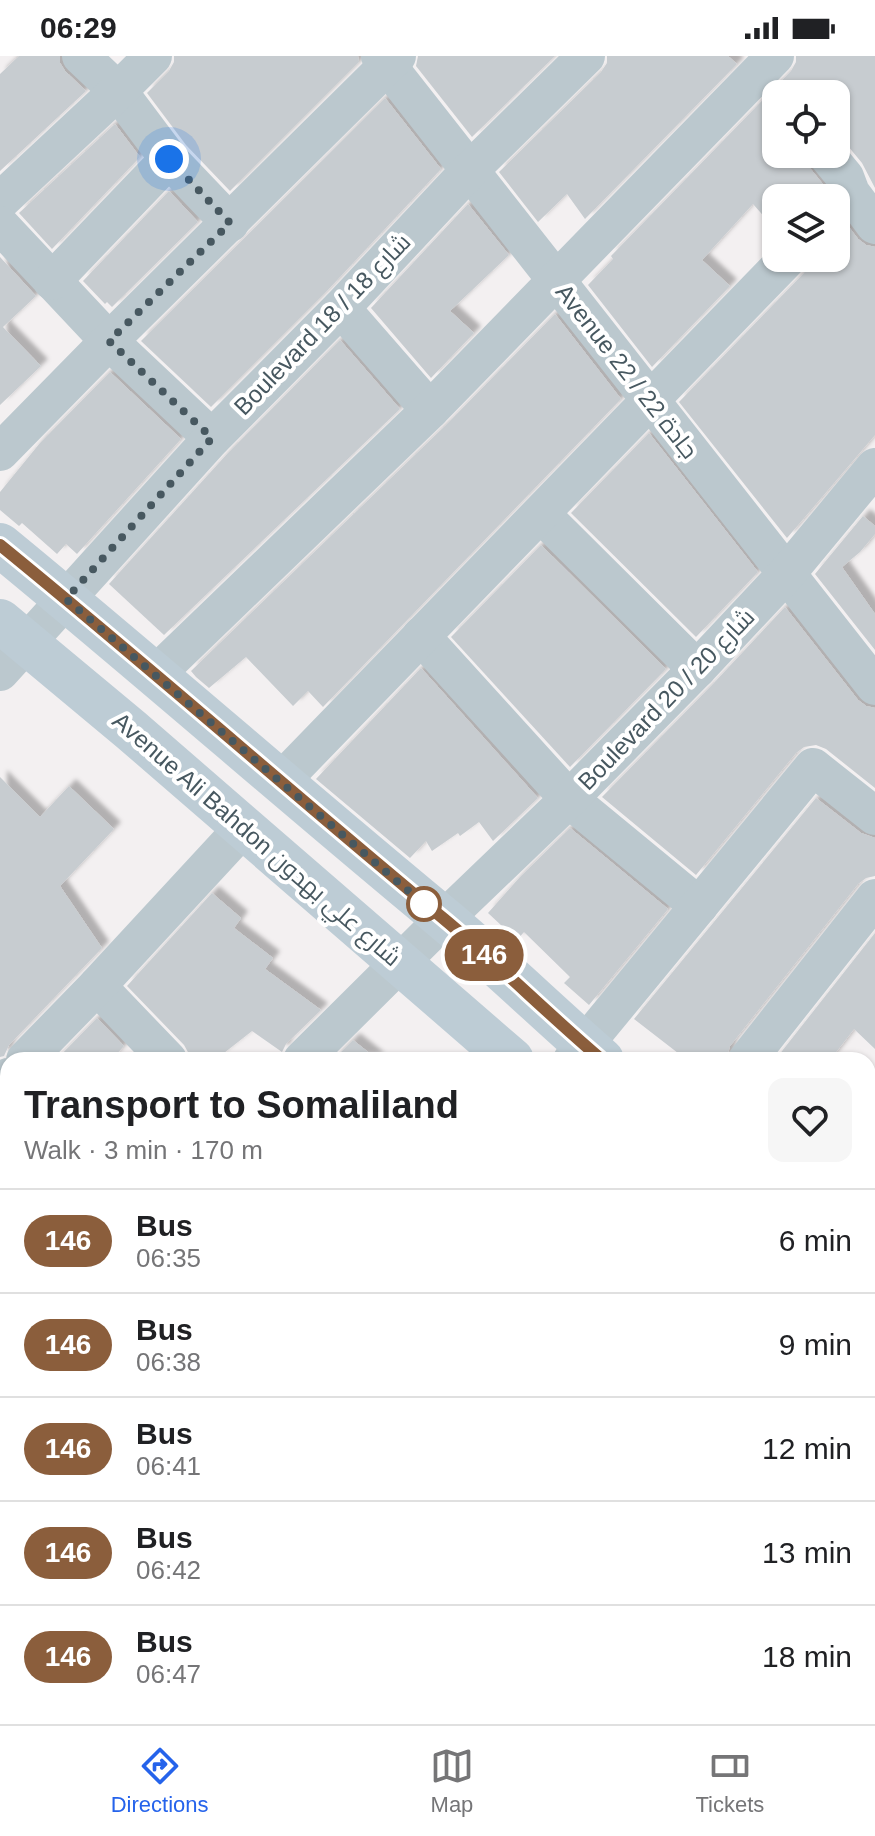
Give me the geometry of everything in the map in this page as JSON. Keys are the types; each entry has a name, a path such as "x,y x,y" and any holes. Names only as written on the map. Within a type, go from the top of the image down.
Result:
{"main road":[{"path":"0,545 444,919 583,1052"},
{"name":"Avenue Ali Bahdon شارع علي بهدون","path":"9,646 131,730 503,1052"}],"street":[{"path":"81,56 118,91 169,159 230,223"},
{"path":"0,201 153,56"},
{"name":"Boulevard 18 / شارع 18","path":"9,646 66,599 212,438 341,308 470,170 586,56"},
{"path":"0,452 230,223 388,59"},
{"name":"Avenue 22 / جادة 22","path":"388,59 556,281 875,686"},
{"path":"156,674 430,410 765,70"},
{"path":"52,281 169,159"},
{"path":"838,168 875,225"},
{"path":"0,225 109,341 212,438"},
{"path":"280,782 774,272"},
{"path":"341,308 430,410"},
{"name":"Boulevard 20 / شارع 20","path":"310,1052 697,669 787,573 875,467"},
{"path":"541,514 697,669"},
{"path":"421,636 569,799 699,906"},
{"path":"588,1052 699,906 813,767 875,816"},
{"path":"33,1052 244,827"},
{"path":"753,1052 875,898"},
{"path":"97,986 160,1052"}],"building":[{"path":"19,56 60,56 65,71 86,91 0,171 0,74"},
{"path":"174,56 358,56 359,62 230,191 186,145 147,93 169,71"},
{"path":"418,56 555,56 472,137 416,66"},
{"path":"607,56 728,56 737,64 585,219 567,194 538,222 499,172 601,72 607,63"},
{"path":"796,56 875,56 875,188 850,148 850,80 782,80 796,62"},
{"path":"385,98 441,169 325,293 211,407 141,341"},
{"path":"762,101 762,168 810,168 823,184 762,184 762,214 753,204 702,260 730,286 652,367 588,285 613,259 611,256"},
{"path":"115,124 140,157 52,249 19,213"},
{"path":"169,191 198,222 112,307 107,302 105,304 83,281"},
{"path":"468,204 509,255 450,311 474,333 431,378 371,308"},
{"path":"850,228 866,245 875,247 875,435 787,538 679,402 804,273 850,272"},
{"path":"0,257 36,296 3,327 41,366 0,405"},
{"path":"555,314 621,399 323,707 308,691 293,706 246,657 209,688 196,677 191,671 446,425"},
{"path":"340,340 400,409 164,635 109,584 228,453"},
{"path":"110,372 181,439 77,554 66,544 57,554 22,523 19,526 0,510 0,492 40,443"},
{"path":"649,433 758,572 696,637 571,513"},
{"path":"863,516 875,526 875,534 842,567 875,614 875,650 815,574"},
{"path":"541,545 666,669 570,767 451,637"},
{"path":"785,607 858,700 875,708 875,788 826,749 816,745 804,747 696,875 602,797"},
{"path":"421,668 538,798 493,841 479,822 432,851 426,841 410,858 316,779"},
{"path":"0,777 40,817 69,786 114,829 60,886 102,948 9,1045 6,1052 0,1052"},
{"path":"816,798 861,833 875,838 875,876 858,884 728,1052 677,1052 634,1019"},
{"path":"570,828 668,909 589,1005 564,983 570,977 524,932 517,940 488,913"},
{"path":"212,893 241,918 234,928 273,958 265,969 321,1010 286,1044 282,1052 252,1031 225,1052 188,1052 127,986"},
{"path":"875,933 875,1049 854,1029 836,1052 781,1052"},
{"path":"97,1018 124,1046 118,1052 64,1052"},
{"path":"353,1040 368,1052 341,1052"}],"bus line":[{"name":"146","path":"0,545 444,919 593,1052"}],"route":[{"path":"169,159 230,223 109,341 212,438 66,599 424,904"}]}
